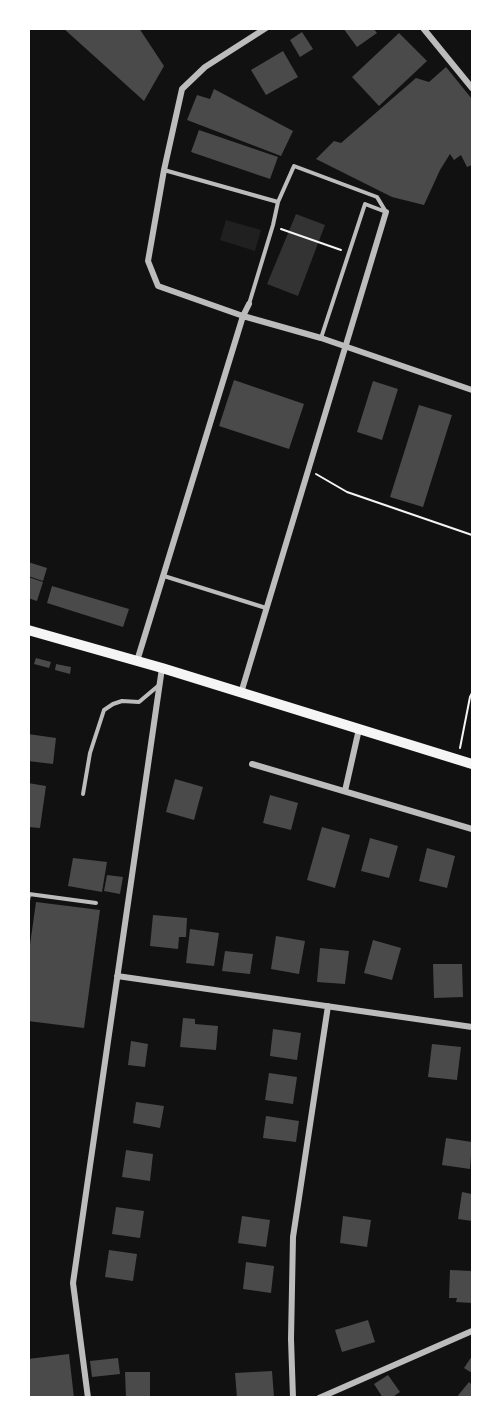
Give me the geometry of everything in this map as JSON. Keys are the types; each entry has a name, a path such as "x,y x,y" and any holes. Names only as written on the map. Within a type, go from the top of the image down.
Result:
{"main road":[{"path":"28,630 162,668 472,764"}],"street":[{"path":"266,28 205,68 182,89 147,261 158,286 243,316 321,338 472,390"},
{"path":"423,28 472,88"},
{"path":"241,693 386,212"},
{"path":"137,661 243,316 249,304"},
{"path":"88,1398 73,1283 162,668"},
{"path":"345,791 359,729"},
{"path":"252,764 472,829"},
{"path":"117,976 472,1027"},
{"path":"293,1398 291,1339 293,1237 328,1006"},
{"path":"319,1398 472,1331"}],"lane":[{"path":"249,304 278,202 294,166 377,196 386,212"},
{"path":"164,170 278,202"},
{"path":"321,338 365,204 386,212"},
{"path":"164,576 266,608"},
{"path":"83,794 90,753 104,710 122,701 140,702 159,686"},
{"path":"28,901 29,894 96,903"}],"path":[{"path":"287,231 349,253"},
{"path":"308,469 347,492 472,535"},
{"path":"458,759 472,693"}],"shaded area":[{"path":"296,214 325,225 298,296 267,284"},
{"path":"226,220 261,230 255,251 220,240"}],"building":[{"path":"63,28 139,28 164,66 144,101"},
{"path":"343,28 373,28 377,33 357,47"},
{"path":"302,32 313,49 300,57 290,40"},
{"path":"399,33 427,61 379,106 352,77"},
{"path":"283,51 298,77 266,95 251,70"},
{"path":"446,67 472,99 472,165 467,167 461,155 454,160 450,154 424,205 392,197 316,159 334,141 341,143 416,78 429,82"},
{"path":"214,89 293,131 281,156 187,120 197,95 210,99"},
{"path":"199,130 278,157 270,179 191,152"},
{"path":"234,380 304,404 289,449 219,426"},
{"path":"373,381 398,389 382,440 357,432"},
{"path":"419,405 452,415 423,507 390,497"},
{"path":"28,562 47,568 43,581 28,576"},
{"path":"28,577 43,582 37,601 28,598"},
{"path":"52,586 129,609 123,627 47,603"},
{"path":"36,658 51,662 49,668 34,664"},
{"path":"56,664 71,667 70,674 55,670"},
{"path":"28,734 56,738 53,764 28,761"},
{"path":"175,779 203,787 194,820 166,812"},
{"path":"28,783 46,786 40,828 28,827"},
{"path":"270,795 298,803 291,830 263,823"},
{"path":"322,827 350,835 335,888 307,880"},
{"path":"370,838 398,846 389,878 361,871"},
{"path":"427,848 455,856 447,888 419,881"},
{"path":"73,858 107,862 102,892 68,886"},
{"path":"107,875 123,877 120,894 104,891"},
{"path":"36,902 100,910 84,1028 28,1021 28,959"},
{"path":"153,915 187,918 186,937 179,937 178,949 150,946"},
{"path":"190,929 219,933 214,966 186,963"},
{"path":"276,936 305,941 299,974 271,969"},
{"path":"373,940 401,948 392,980 364,973"},
{"path":"320,948 349,951 345,984 317,982"},
{"path":"225,951 253,954 250,974 222,971"},
{"path":"433,964 462,964 463,997 434,998"},
{"path":"183,1018 195,1019 195,1024 218,1026 216,1050 180,1047"},
{"path":"273,1029 301,1033 297,1060 270,1056"},
{"path":"131,1041 148,1044 145,1067 128,1065"},
{"path":"432,1044 461,1047 457,1080 428,1077"},
{"path":"269,1073 297,1077 293,1104 265,1100"},
{"path":"136,1102 164,1106 160,1128 133,1123"},
{"path":"266,1116 299,1121 296,1142 263,1138"},
{"path":"446,1138 472,1142 470,1169 442,1165"},
{"path":"126,1150 153,1154 150,1181 122,1177"},
{"path":"462,1192 472,1194 472,1221 458,1219"},
{"path":"116,1207 144,1211 140,1238 112,1234"},
{"path":"242,1216 270,1220 266,1247 238,1243"},
{"path":"343,1216 371,1220 367,1247 340,1243"},
{"path":"109,1250 137,1254 133,1281 105,1277"},
{"path":"246,1262 274,1266 271,1293 243,1289"},
{"path":"450,1270 472,1271 472,1303 456,1302 457,1298 449,1298"},
{"path":"368,1320 375,1342 342,1352 335,1330"},
{"path":"69,1354 74,1398 28,1398 28,1359"},
{"path":"472,1356 472,1373 464,1368"},
{"path":"118,1358 120,1374 92,1377 90,1361"},
{"path":"272,1371 274,1397 237,1398 235,1373"},
{"path":"125,1372 150,1372 150,1398 126,1398"},
{"path":"388,1375 400,1392 391,1398 383,1398 374,1384"},
{"path":"469,1382 472,1385 472,1398 456,1398"}]}
